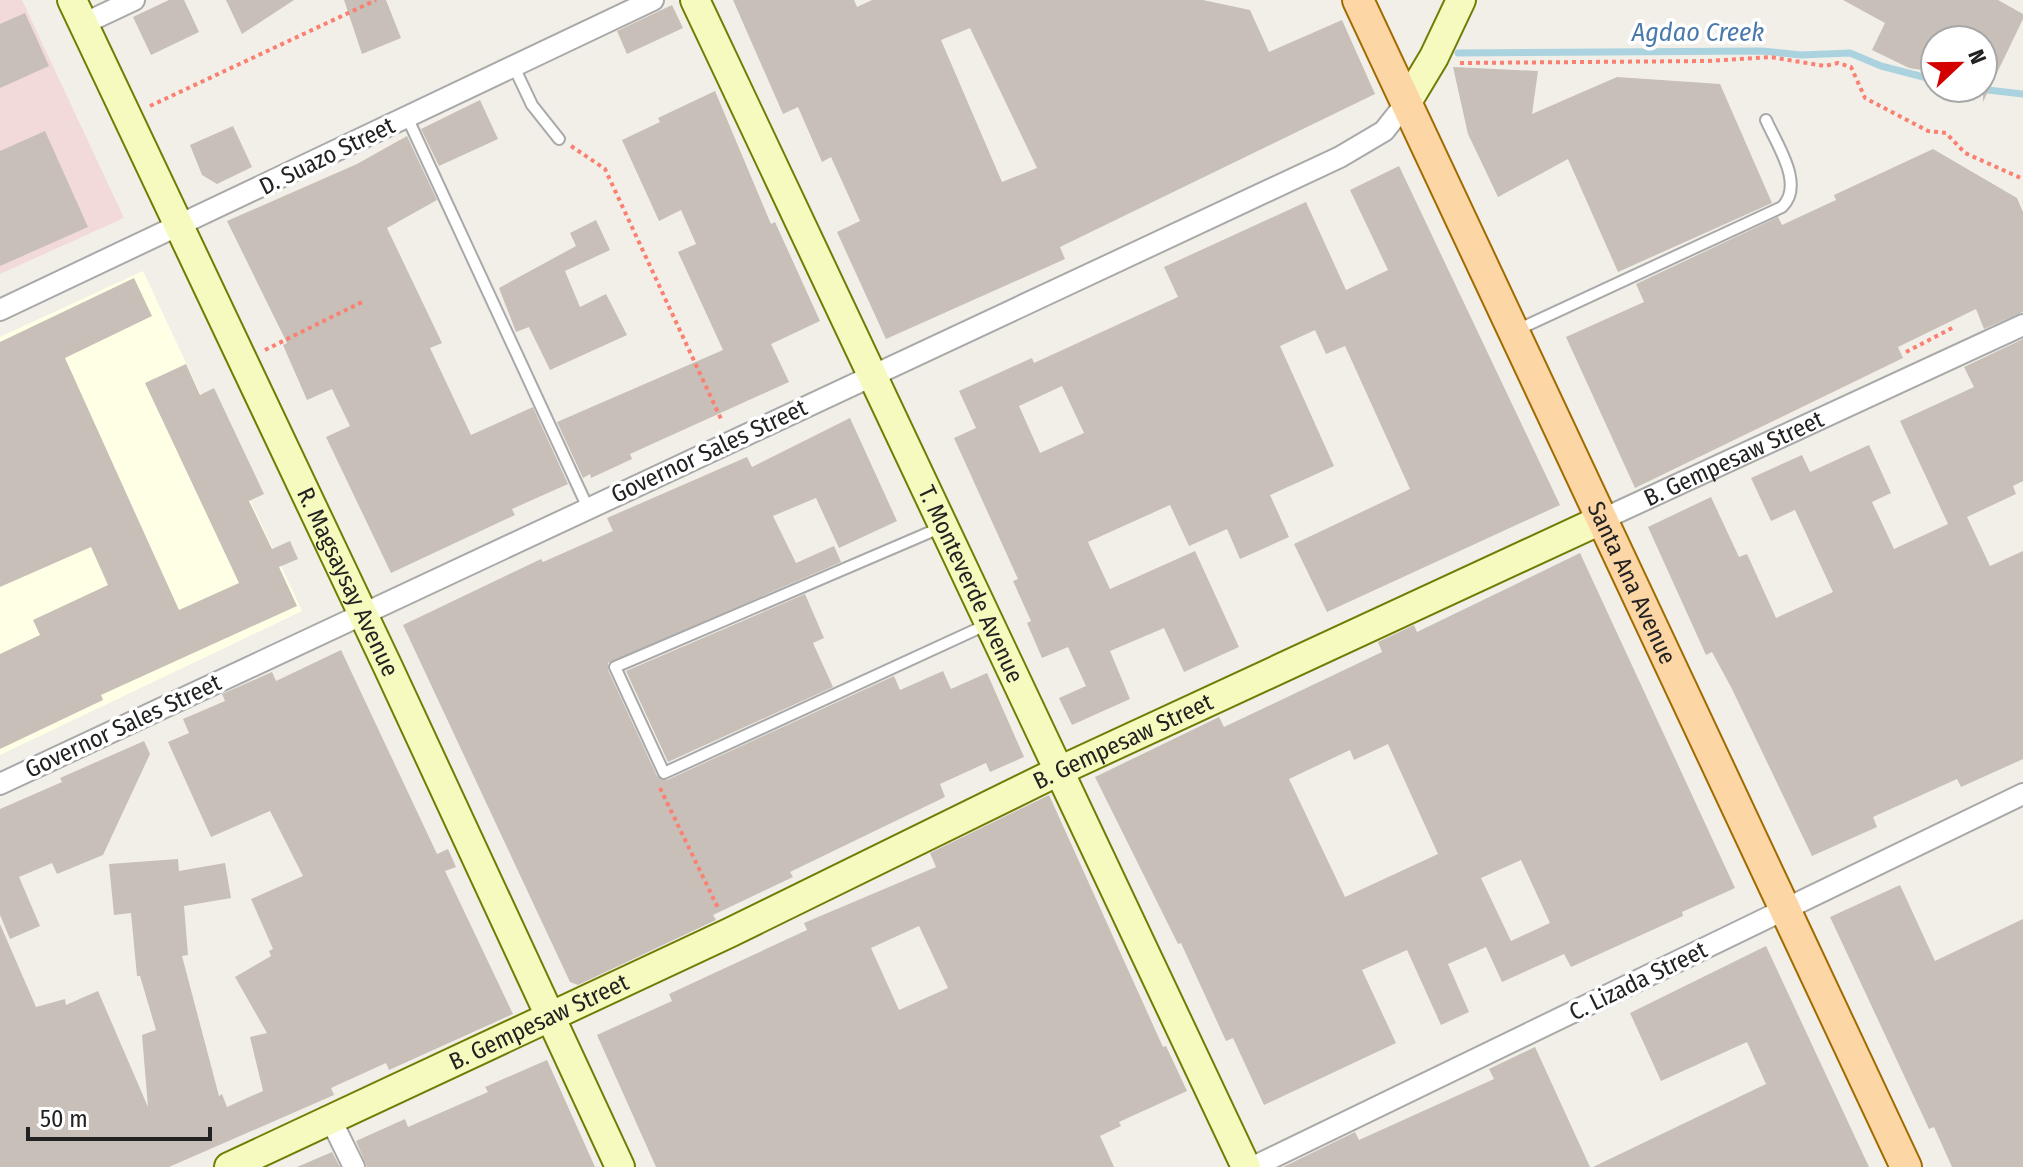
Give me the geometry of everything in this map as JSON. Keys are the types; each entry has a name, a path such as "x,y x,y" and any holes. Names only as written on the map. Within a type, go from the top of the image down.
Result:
{"main road":[{"name":"Santa Ana Avenue","path":"1358,0 1906,1167"}],"street":[{"path":"78,12 134,0"},
{"name":"D. Suazo Street","path":"0,310 653,0"},
{"name":"T. Monteverde Avenue","path":"695,0 1246,1167"},
{"path":"1407,102 1434,57 1461,0"},
{"name":"R. Magsaysay Avenue","path":"78,12 620,1167"},
{"name":"Governor Sales Street","path":"0,784 1340,157 1384,131 1407,102"},
{"name":"B. Gempesaw Street","path":"229,1167 551,1018 1059,771 2023,325"},
{"name":"C. Lizada Street","path":"1253,1167 2023,794"},
{"path":"331,1120 354,1167"}],"lane":[{"path":"514,67 532,105 559,139"},
{"path":"407,117 588,508"},
{"path":"1515,332 1782,207 1791,198 1793,185 1766,120"},
{"path":"943,527 615,667 664,773 989,623"}],"path":[{"path":"128,116 376,0"},
{"path":"1434,57 1460,63 1708,61 1770,57 1825,66 1838,63 1851,67 1865,98 1928,131 1946,133 1965,153 2023,179"},
{"path":"559,139 605,169 732,440"},
{"path":"241,362 362,302"},
{"path":"1904,353 1954,327"},
{"path":"664,773 655,777 729,933"}],"shaded area":[{"path":"0,0 22,0 124,218 0,274"},
{"path":"143,271 302,611 0,755 0,337"}],"building":[{"path":"169,0 184,0 199,32 151,55 133,17"},
{"path":"226,0 294,0 242,34"},
{"path":"344,0 386,0 401,38 362,54"},
{"path":"733,0 854,0 857,7 872,0 1203,0 1250,10 1269,52 1342,20 1375,94 1060,247 1065,259 886,339 837,232 860,221 831,157 822,162 798,107 783,114","holes":["970,28 1037,168 1002,182 941,40"]},
{"path":"1843,0 1998,0 2023,14 1999,69 1999,24 1919,24 1919,70 1909,68 1872,50 1885,23"},
{"path":"672,5 683,28 627,54 617,31"},
{"path":"25,13 49,66 0,88 0,24"},
{"path":"1453,67 1538,71 1532,114 1617,77 1720,84 1772,203 1618,272 1568,159 1498,197 1468,134"},
{"path":"715,91 771,224 775,222 820,321 771,344 789,382 630,454 632,459 591,478 590,474 583,478 557,422 723,350 678,252 696,244 681,210 659,221 622,140 660,122 658,118"},
{"path":"480,100 498,139 439,166 421,129"},
{"path":"233,126 252,167 217,184 202,175 190,145"},
{"path":"45,131 88,227 0,266 0,151"},
{"path":"407,136 437,200 387,228 442,343 430,348 471,435 533,407 568,484 512,509 515,515 391,573 326,437 350,426 332,389 307,400 283,345 287,343 227,221 357,164"},
{"path":"1933,149 2017,198 2023,212 2023,312 1984,329 1976,309 1898,347 1903,358 1635,488 1566,337 1644,302 1636,284 1778,217 1782,225 1836,200 1834,195"},
{"path":"1399,166 1560,505 1327,612 1294,544 1410,489 1345,346 1326,354 1315,330 1280,346 1334,466 1270,495 1289,537 1240,559 1227,529 1189,546 1170,505 1088,542 1110,589 1195,551 1239,647 1184,672 1164,628 1110,651 1130,699 1072,725 1059,698 1086,686 1068,647 1042,658 1027,623 1031,621 1013,581 1018,579 954,438 976,428 959,391 1032,358 1034,363 1178,297 1164,267 1306,202 1346,290 1388,270 1350,190","holes":["1062,386 1084,433 1040,453 1019,406"]},
{"path":"596,220 610,250 565,271 580,307 606,294 627,335 550,370 529,327 516,332 499,288 576,246 570,233"},
{"path":"134,278 152,316 65,358 179,610 239,583 145,383 186,364 200,395 214,388 264,494 249,501 272,549 290,541 298,559 279,567 297,606 101,695 103,700 0,749 0,654 40,635 33,620 108,585 91,547 0,587 0,342"},
{"path":"2023,339 2023,481 2013,486 2016,494 1967,517 1990,566 2023,551 2023,759 1961,787 1957,779 1873,817 1877,827 1812,856 1732,689 1712,652 1706,655 1648,527 1711,497 1739,557 1747,554 1776,618 1833,592 1795,510 1771,521 1751,478 1802,455 1810,472 1869,445 1891,493 1872,502 1894,549 1948,524 1900,421 1974,387 1964,367"},
{"path":"850,418 897,521 839,548 816,498 773,516 796,563 834,546 841,562 608,663 608,670 657,776 667,780 894,676 900,690 943,671 951,689 987,673 1024,757 990,772 986,763 940,784 945,797 790,872 793,877 713,915 716,920 578,985 570,982 403,625 541,559 543,562 613,531 607,518 747,457 752,467"},
{"path":"1580,553 1735,888 1682,912 1683,916 1571,967 1564,954 1502,982 1486,947 1448,964 1469,1012 1441,1025 1407,950 1362,970 1396,1043 1264,1105 1233,1038 1226,1041 1181,943 1178,944 1095,777 1219,717 1224,727 1382,652 1378,642 1414,625 1417,632","holes":["1388,744 1438,854 1345,897 1289,779 1350,750 1354,760","1521,860 1550,923 1511,941 1481,878"]},
{"path":"805,594 824,638 813,643 833,687 668,762 626,671"},
{"path":"341,650 437,854 448,849 456,867 445,871 513,1014 389,1070 386,1063 331,1088 334,1095 169,1167 0,1167 0,924 36,1007 65,999 66,1005 98,991 148,1107 142,1035 156,1030 140,976 137,976 131,913 114,915 109,864 178,859 179,871 225,863 231,898 184,906 188,955 182,956 219,1096 222,1094 227,1107 263,1091 250,1037 267,1033 235,977 271,956 269,951 273,949 251,899 303,876 270,811 211,837 168,742 189,733 183,719 225,701 222,694 272,672 276,681"},
{"path":"144,741 150,754 103,855 57,874 52,863 19,877 40,926 10,939 0,915 0,809 62,782 60,778"},
{"path":"1049,795 1163,1047 1166,1046 1187,1091 1119,1122 1121,1126 1100,1136 1114,1167 656,1167 597,1035 672,1001 669,994 807,930 804,923 936,867 930,853","holes":["919,926 948,988 899,1010 871,948"]},
{"path":"1900,885 1935,961 2023,919 2023,1167 1952,1167 1934,1127 1929,1129 1830,917"},
{"path":"1766,946 1869,1167 1593,1167 1766,1084 1747,1042 1661,1081 1630,1013"},
{"path":"1535,1047 1590,1167 1283,1167 1355,1132 1359,1140 1494,1079 1489,1069"},
{"path":"547,1060 595,1167 367,1167 356,1141 405,1119 408,1127 488,1092 485,1087"},
{"path":"332,1152 340,1167 297,1167"}],"waterway":[{"name":"Agdao Creek","path":"1458,53 1850,53 1881,66 1919,76"},
{"name":"Agdao Creek","path":"1999,91 2023,94"}]}
